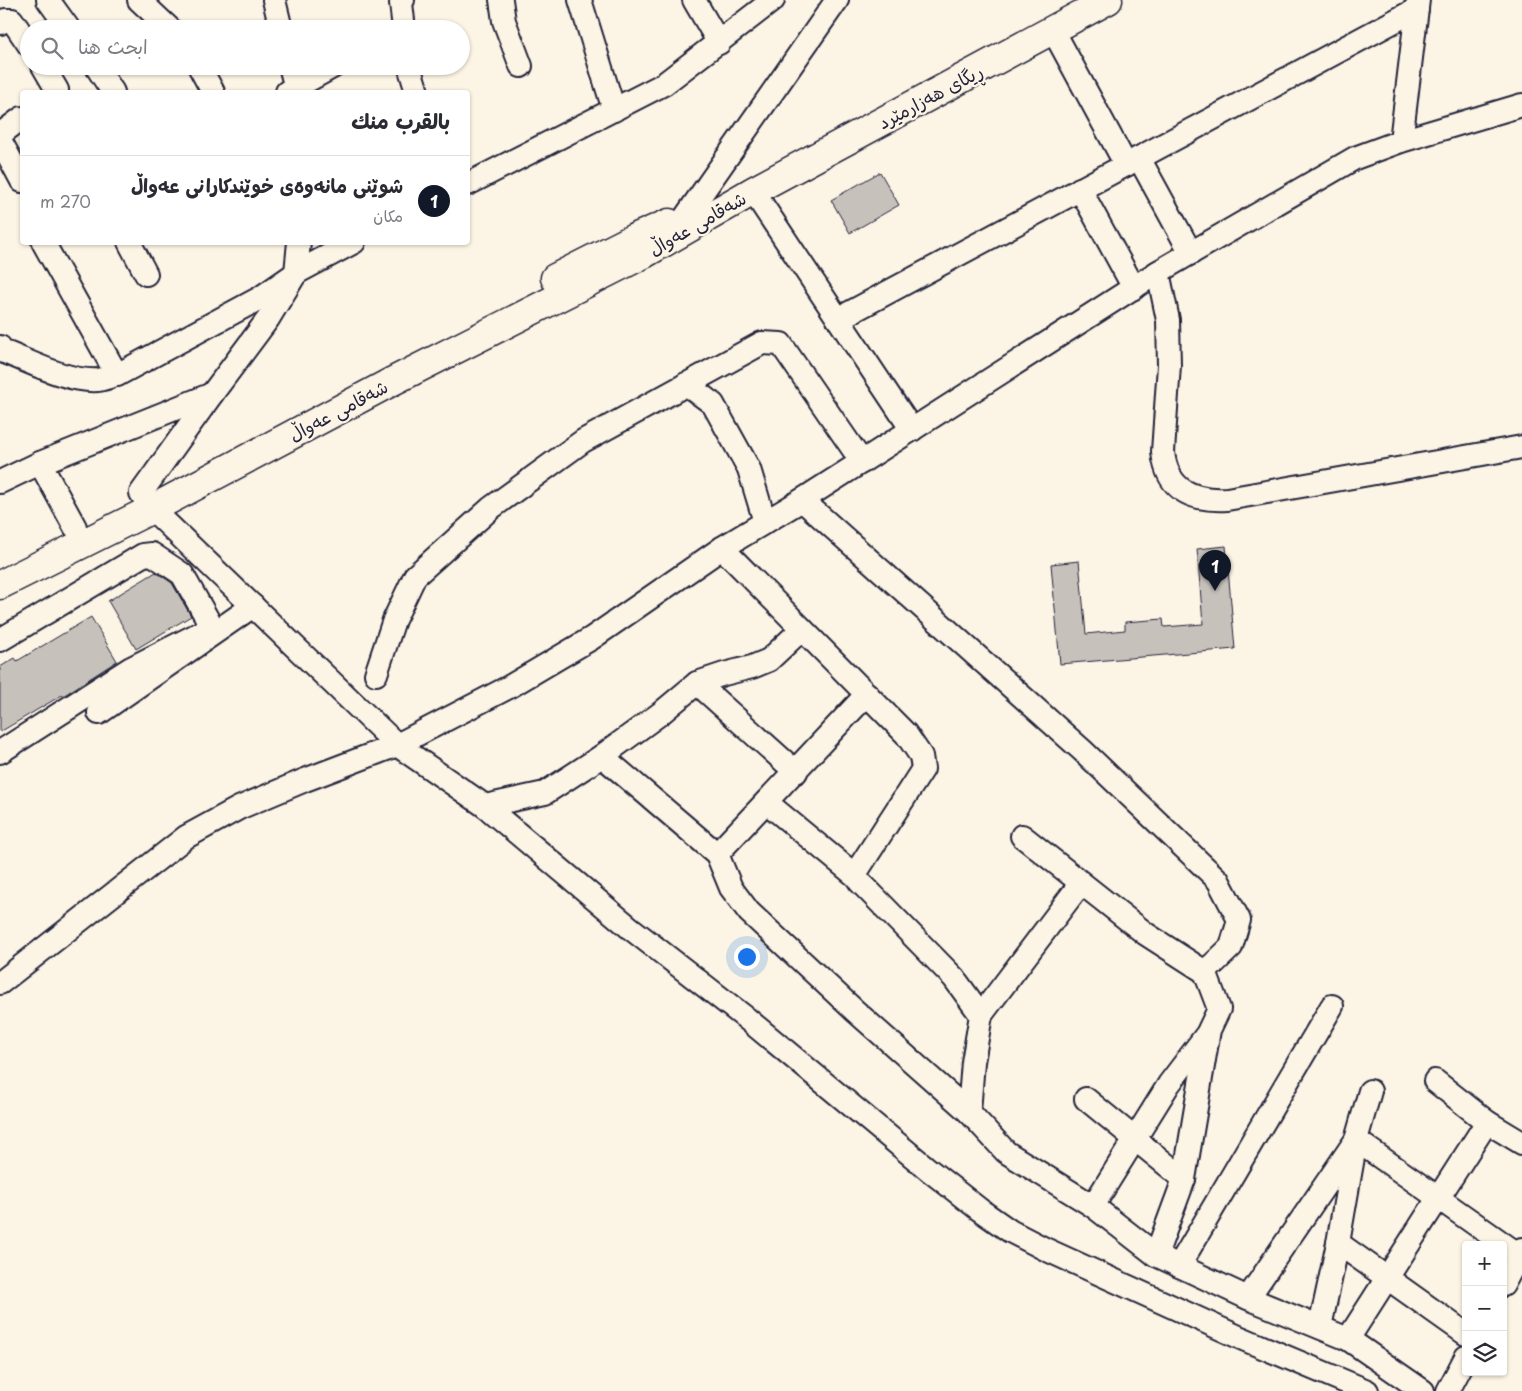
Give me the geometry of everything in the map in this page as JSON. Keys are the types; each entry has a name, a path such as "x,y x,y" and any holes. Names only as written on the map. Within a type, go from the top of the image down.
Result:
{"main road":[{"name":"ڕیگای هەزارمێرد","path":"753,191 1108,0"},
{"name":"شەقامی عەواڵ","path":"0,585 421,346 634,238 753,191"},
{"name":"شەقامی عەواڵ","path":"0,566 75,527 147,501 393,381 644,254 753,191"}],"street":[{"path":"48,0 63,20"},
{"path":"139,0 160,20"},
{"path":"274,0 279,20"},
{"path":"403,0 401,3 403,20"},
{"path":"501,0 504,21 521,66"},
{"path":"580,0 614,110"},
{"path":"694,0 719,43"},
{"path":"470,183 664,84 773,0"},
{"path":"686,216 837,0"},
{"path":"1401,141 1418,4"},
{"path":"838,319 1418,4"},
{"path":"0,24 5,20 12,20 20,32"},
{"path":"1053,30 1132,161 1191,253"},
{"path":"49,75 57,90"},
{"path":"102,75 112,90"},
{"path":"204,75 212,90"},
{"path":"291,75 293,90"},
{"path":"295,90 319,75"},
{"path":"412,75 416,90"},
{"path":"0,983 186,837 239,808 305,780 397,745 509,686 592,638 722,548 802,500 1158,272 1355,158 1401,141 1522,105"},
{"path":"20,120 2,133 0,139 20,177"},
{"path":"1080,189 1134,288"},
{"path":"753,191 912,430"},
{"path":"46,245 117,375"},
{"path":"130,245 146,274"},
{"path":"299,245 296,273 268,319 212,394 147,501 397,745 485,806 629,927 746,1018 958,1193 1010,1231 1045,1249 1241,1338 1367,1391"},
{"path":"1,350 64,375 100,380 117,375 260,298 296,273 348,245"},
{"path":"1158,272 1168,320 1169,365 1163,452 1164,464 1175,484 1190,496 1203,499 1227,499 1522,447"},
{"path":"260,298 267,306 268,319"},
{"path":"376,674 394,620 415,576 491,508 583,440 762,343 781,344 862,462"},
{"path":"686,384 713,404 749,469 766,522"},
{"path":"0,482 40,463 212,394"},
{"path":"40,463 75,527"},
{"path":"802,500 1083,751 1218,880 1239,920 1231,947 1206,972"},
{"path":"722,548 906,734 921,756 922,769 857,871 857,877"},
{"path":"0,640 143,555 152,554 182,574 212,626 131,668 0,752"},
{"path":"99,713 253,606"},
{"path":"485,806 544,793 602,756 697,683 769,660 802,629"},
{"path":"697,683 796,772"},
{"path":"717,854 796,772 867,694"},
{"path":"602,756 717,854 731,888 749,912 854,1010 969,1112 1006,1152 1093,1206 1156,1255 1248,1298 1348,1339 1423,1391"},
{"path":"766,802 857,877 954,978 982,1014"},
{"path":"1022,836 1146,934 1206,972 1219,1009 1209,1030 1169,1084 1093,1206"},
{"path":"969,1112 973,1062 982,1014 1081,883"},
{"path":"1179,1266 1332,1006"},
{"path":"1156,1255 1184,1179 1209,1030"},
{"path":"1435,1081 1486,1122 1522,1143"},
{"path":"1320,1327 1338,1243 1356,1140 1370,1091"},
{"path":"1086,1099 1184,1179"},
{"path":"1348,1339 1486,1122"},
{"path":"1248,1298 1356,1140"},
{"path":"1356,1140 1437,1198 1520,1252 1507,1277"},
{"path":"1338,1243 1462,1331"},
{"path":"1448,1391 1462,1365"}],"building":[{"path":"880,172 899,205 850,233 831,200"},
{"path":"1226,546 1235,649 1060,664 1051,564 1079,561 1086,634 1125,630 1125,622 1163,619 1164,627 1203,624 1197,549"},
{"path":"156,572 172,583 191,616 136,649 108,601"},
{"path":"91,617 117,661 63,696 0,732 0,667 15,658 17,661"}],"place":[{"name":"شوێنی مانەوەی خوێندکارانی عەواڵ","path":"1215,591"}]}
